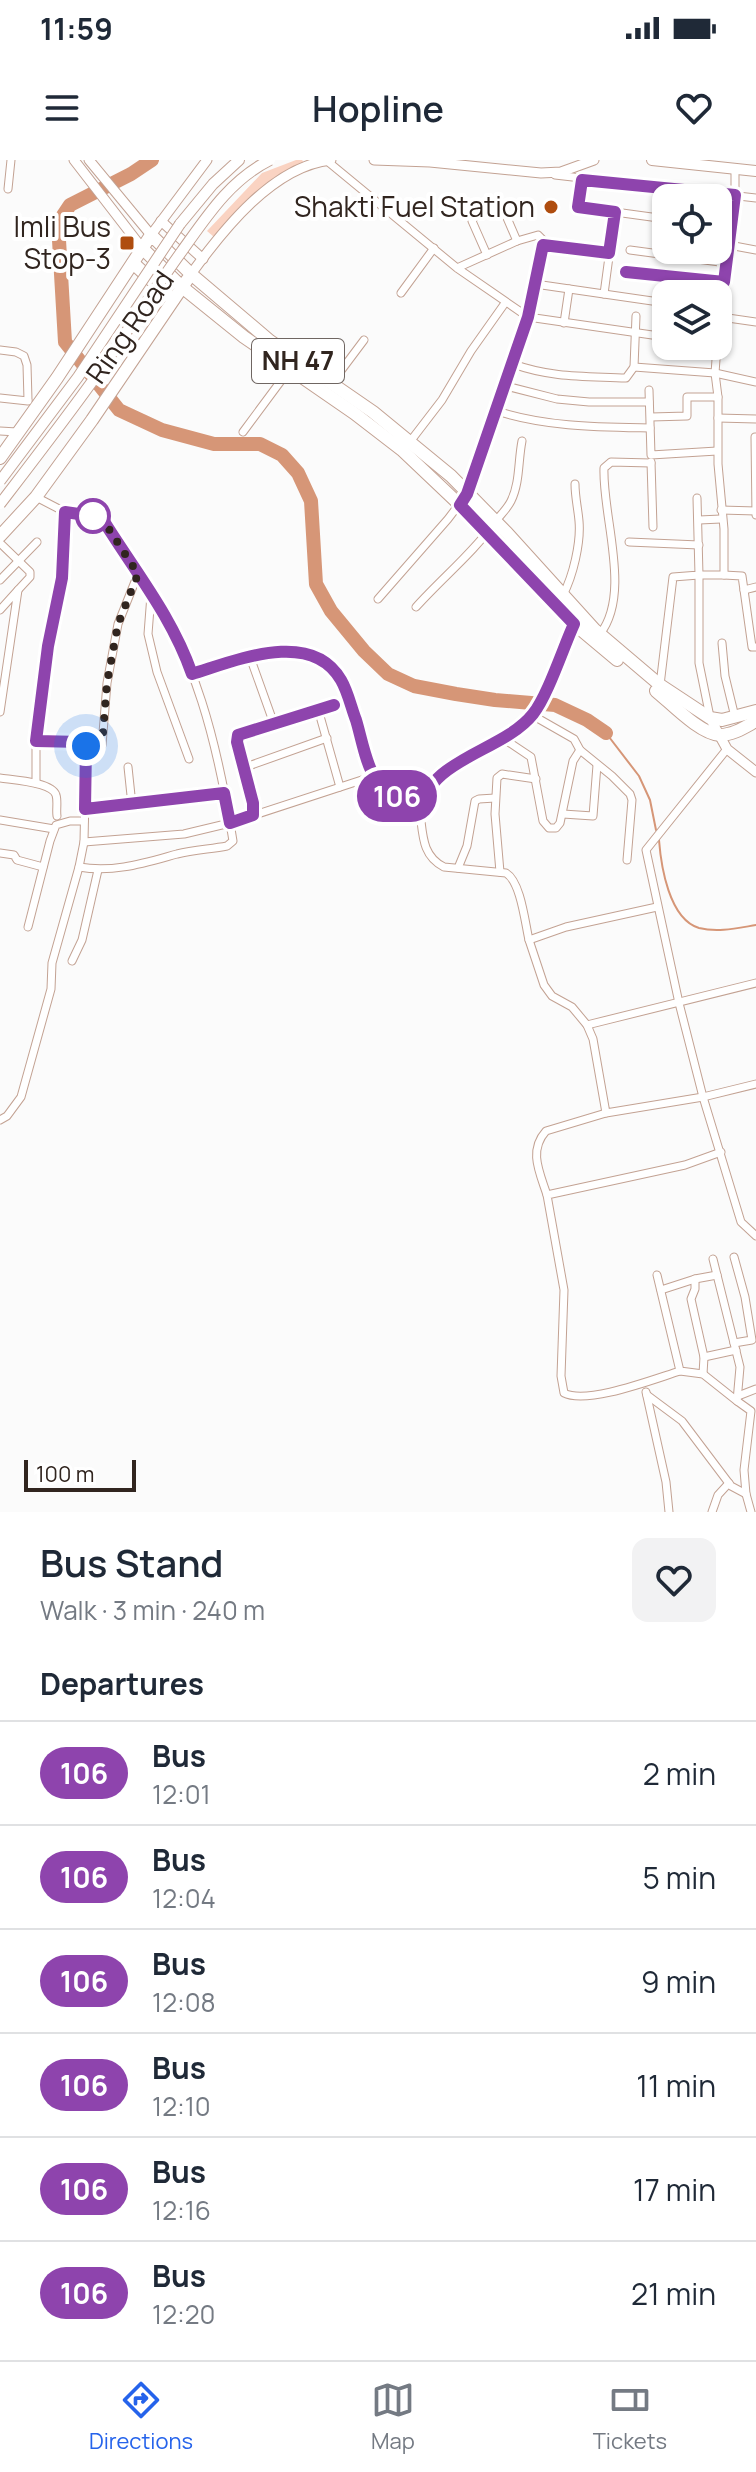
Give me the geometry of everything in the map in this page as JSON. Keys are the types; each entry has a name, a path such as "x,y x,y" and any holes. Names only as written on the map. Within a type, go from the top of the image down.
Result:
{"highway":[{"path":"0,458 19,432 32,403 57,378 151,235 191,274 36,497 0,536"},
{"path":"142,248 182,287"},
{"path":"133,263 173,300"},
{"name":"NH 47","path":"191,274 289,370 321,382 354,413 406,446"},
{"name":"NH 47","path":"182,287 321,382 358,402 406,446"},
{"path":"406,446 451,476 488,534 576,618 701,728 719,735 733,733 756,721"},
{"path":"464,499 496,521 563,595 576,618 600,634 660,685 710,718 722,720 756,711"}],"main road":[{"name":"Ring Road","path":"0,481 78,377 191,209 239,160"},
{"name":"Ring Road","path":"0,504 100,371 207,216 226,192 252,169 270,160"},
{"path":"652,160 756,171"}],"street":[{"path":"8,189 11,160"},
{"path":"74,160 142,248"},
{"path":"92,164 151,235 207,160"},
{"path":"191,274 235,219 266,191 308,165 328,160 457,268 528,317 652,335"},
{"path":"374,160 541,173 756,198"},
{"path":"541,173 561,172 594,160"},
{"path":"732,215 735,169"},
{"path":"582,180 578,207 652,217"},
{"path":"487,255 472,221 492,202 501,204 517,241"},
{"path":"604,294 615,212"},
{"path":"161,221 203,259"},
{"path":"378,599 464,499 528,317 543,240 540,236 517,241 457,268"},
{"path":"543,245 609,253"},
{"path":"732,246 756,250"},
{"path":"401,293 434,248"},
{"path":"630,250 652,253"},
{"path":"626,272 704,280"},
{"path":"535,284 652,301"},
{"path":"564,323 569,289"},
{"path":"406,446 442,400 505,303"},
{"path":"513,364 538,373 626,378 634,367 636,316"},
{"path":"732,317 756,322"},
{"path":"321,382 364,340"},
{"path":"0,350 24,356 32,403 0,398"},
{"path":"716,360 724,575"},
{"path":"634,367 715,373 756,382"},
{"path":"243,432 289,370"},
{"path":"506,386 557,399 649,402"},
{"path":"649,390 653,527"},
{"path":"651,417 687,416 687,397 718,397"},
{"path":"497,411 582,426 650,428"},
{"path":"718,418 756,419"},
{"path":"0,431 19,432"},
{"path":"699,520 721,514 756,512 755,437"},
{"path":"416,607 488,534 513,497 522,441"},
{"path":"600,634 609,622 614,587 604,468 611,462 717,451"},
{"path":"563,595 570,582 577,550 579,519 576,514 575,484"},
{"path":"36,497 65,512 100,518 152,592 176,633 216,747 233,841 227,846 177,854 136,866 98,870 79,867"},
{"path":"697,498 699,663 710,718 727,749 756,772"},
{"path":"36,783 36,741 48,646 62,578 65,512"},
{"path":"0,580 37,542"},
{"path":"629,542 699,545"},
{"path":"0,543 30,572 30,577 0,610"},
{"path":"36,741 102,745 107,683 118,624 138,574"},
{"path":"660,685 673,577 742,576 752,647 756,647"},
{"path":"744,590 756,587"},
{"path":"0,712 18,590"},
{"path":"152,592 148,634 157,672 189,759"},
{"path":"576,618 532,715 504,739 448,770 422,806 427,854 444,867 512,876 544,985 552,996 572,1007 587,1025 593,1039 606,1113"},
{"path":"722,643 725,676 735,717"},
{"path":"192,674 279,651 310,655 332,668 340,679 376,779 422,806"},
{"path":"250,657 274,724"},
{"path":"253,815 238,735 349,701"},
{"path":"318,709 340,787"},
{"path":"532,715 574,739 580,750 630,794 627,860"},
{"path":"243,768 327,738"},
{"path":"504,739 531,757 549,828 558,827 573,761 580,750"},
{"path":"0,1120 7,1116 21,1097 51,989 52,963 84,842 86,746"},
{"path":"727,749 646,850 703,1097 741,1222 756,1236"},
{"path":"563,814 593,816 597,765"},
{"path":"128,767 132,805"},
{"path":"500,872 495,798 499,775 536,779"},
{"path":"0,778 36,783 55,792 57,816"},
{"path":"84,842 184,834 376,779"},
{"path":"85,809 224,793"},
{"path":"458,868 467,846 475,801 495,798"},
{"path":"0,820 54,829"},
{"path":"28,927 56,825 84,821"},
{"path":"0,853 14,855 17,860 43,867"},
{"path":"72,961 82,940 98,870"},
{"path":"529,940 581,923 657,907"},
{"path":"587,1025 756,983"},
{"path":"751,1512 744,1470 754,1414 738,1398 703,1374 680,1371 604,1394 570,1397 564,1393 561,1376 564,1290 547,1195 536,1160 536,1147 546,1131 606,1113 703,1097 756,1084"},
{"path":"547,1195 685,1165 721,1152"},
{"path":"704,1357 752,1340 734,1257"},
{"path":"713,1259 740,1367 738,1398"},
{"path":"661,1290 695,1279 737,1273"},
{"path":"657,1275 680,1371"},
{"path":"695,1279 691,1299 704,1357 703,1374"},
{"path":"642,1383 666,1482 669,1512"},
{"path":"738,1398 756,1389"},
{"path":"647,1395 682,1421 729,1483 746,1494"},
{"path":"745,1481 756,1480"},
{"path":"712,1512 718,1495 729,1483"}],"shaded area":[{"path":"302,160 306,165 258,197 214,237 207,231 262,173"}],"waterway":[{"path":"152,160 70,205 58,223 65,342 119,410 162,430 214,444 260,444 282,455 298,473 311,501 316,584 331,611 388,674 414,686 456,694 555,705 606,733"},
{"path":"606,733 639,776 650,800 656,830"},
{"path":"659,840 668,890 680,914 689,923 713,930 756,925"}],"bus line":[{"name":"106","path":"334,705 238,735 253,815 230,823 224,793 85,809 86,746 82,742 36,741 48,646 62,578 65,512 93,516 105,523 176,633 192,674 279,651 310,655 332,668 349,701 374,776 420,813 423,799 441,776 504,739 532,715 574,624 460,505 467,494 528,317 543,245 609,253 615,212 578,207 582,180 735,195 724,282 626,272"}],"place":[{"name":"Shakti Fuel Station","path":"551,207"},
{"name":"Imli Bus Stop-3","path":"127,243"}],"route":[{"path":"86,746 102,745 107,683 118,624 138,574 105,523 93,516"}]}
